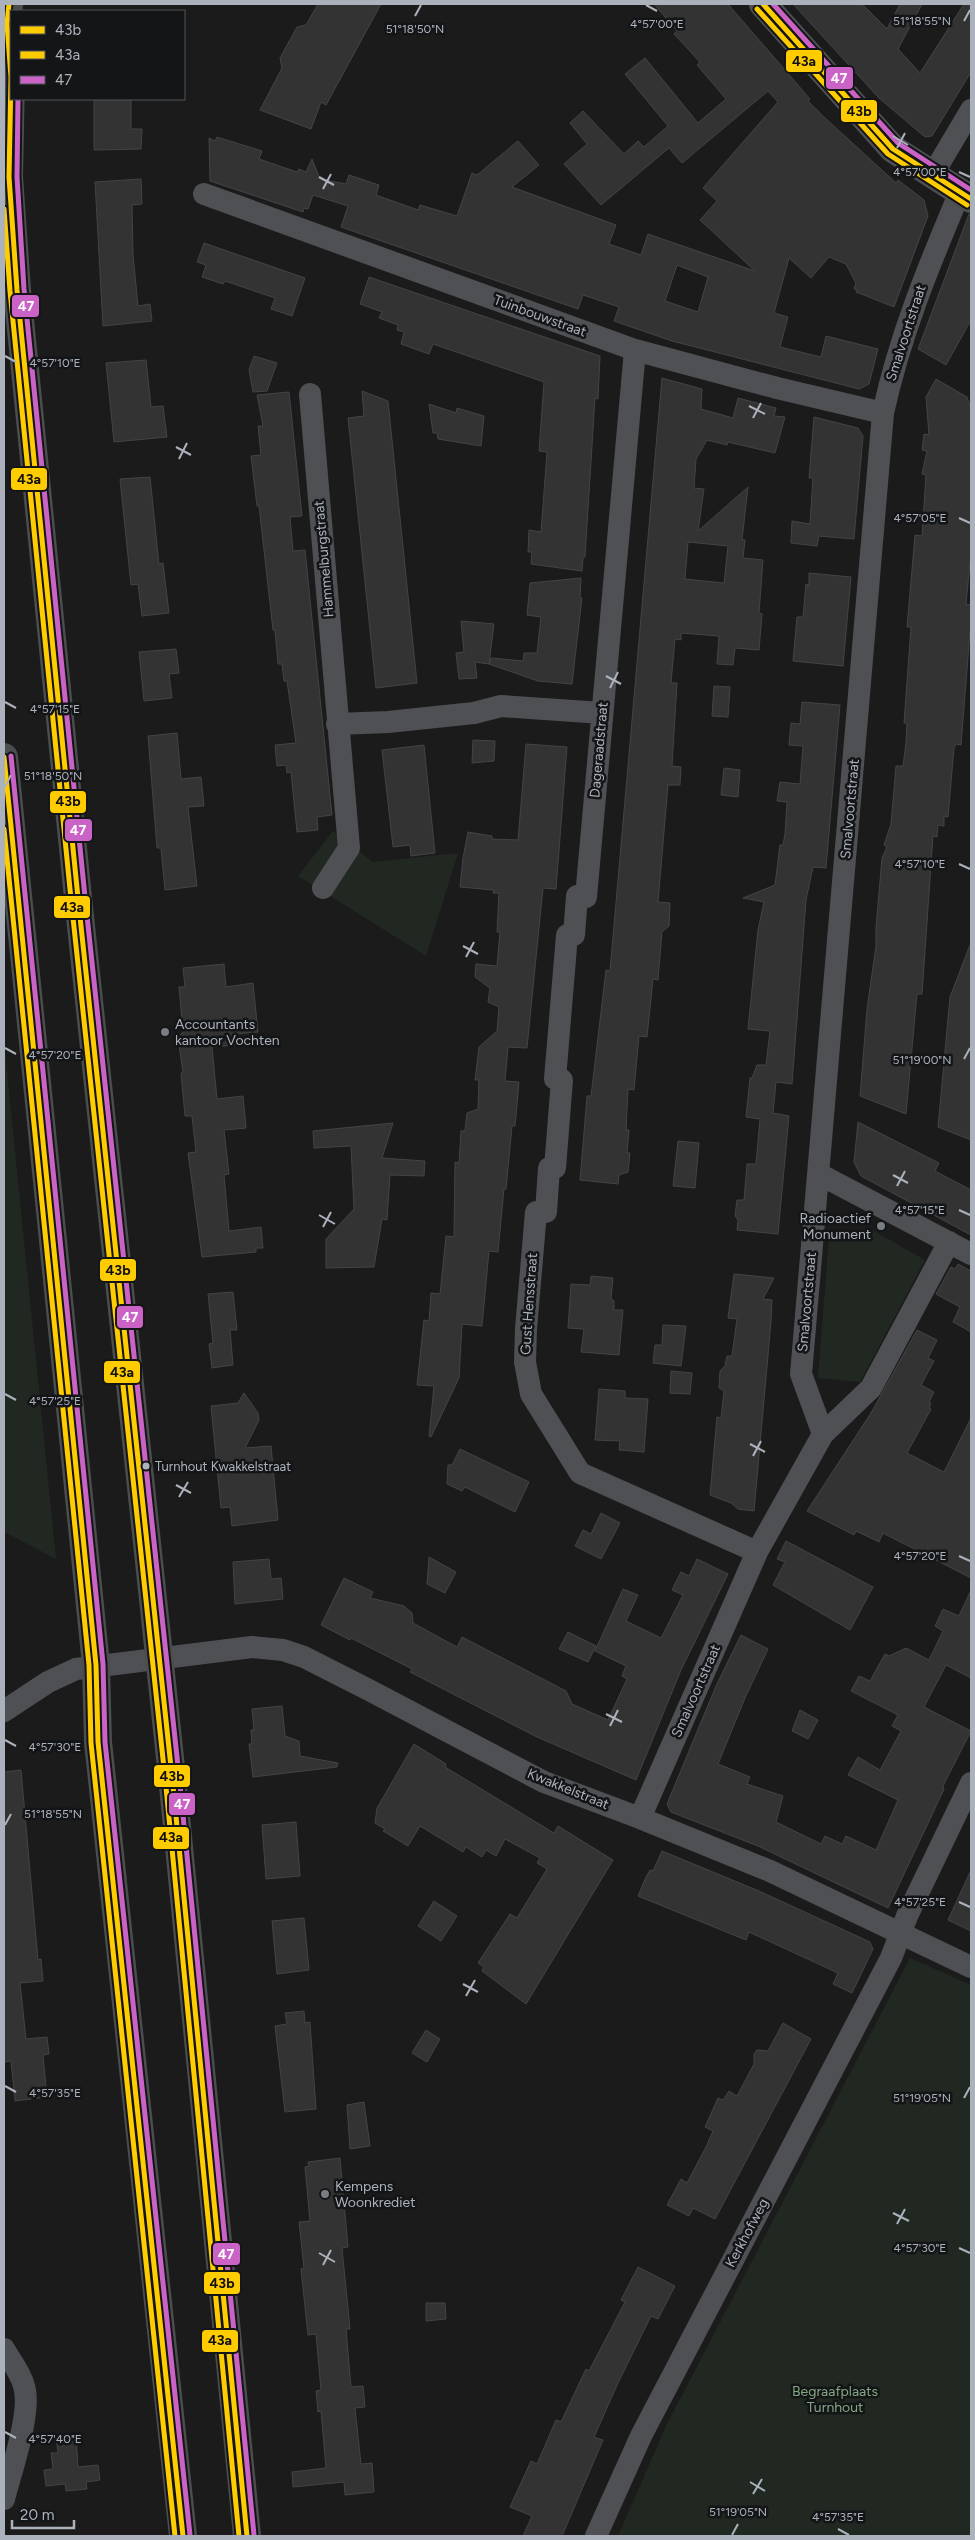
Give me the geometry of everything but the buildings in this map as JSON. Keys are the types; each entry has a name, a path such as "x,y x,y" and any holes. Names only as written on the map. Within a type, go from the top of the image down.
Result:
{"main road":[{"path":"9,4 7,24 10,64"},
{"path":"10,96 6,170 18,300 76,889 160,1657 247,2536"},
{"path":"4,756 96,1665 98,1742 182,2536"}],"street":[{"path":"763,4 893,149 966,195"},
{"path":"933,174 971,110"},
{"name":"Tuinbouwstraat","path":"204,194 634,350 777,388 883,413"},
{"name":"Smalvoortstraat","path":"823,1434 801,1374 883,413 894,362 910,314 966,195"},
{"name":"Dageraadstraat","path":"557,1042 567,935 574,935 577,896 586,897 634,350"},
{"name":"Hammelburgstraat","path":"310,394 349,848 322,888"},
{"path":"337,724 388,722 474,713 501,706 602,713"},
{"name":"Gust Hensstraat","path":"557,1042 555,1079 562,1080 555,1168 549,1168 546,1212 536,1212 526,1329 525,1362 531,1394 580,1472 757,1552"},
{"path":"819,1174 971,1254"},
{"name":"Smalvoortstraat","path":"640,1818 757,1552 823,1434 871,1388 949,1242"},
{"name":"Kwakkelstraat","path":"4,1711 57,1677 76,1669 96,1665 252,1647 269,1648 304,1657 544,1782 640,1818 770,1871 971,1967"},
{"name":"Kerkhofweg","path":"596,2536 641,2436 891,1958 906,1916 971,1783"},
{"path":"4,2349 24,2385 26,2401 23,2424 4,2499"}],"green space":[{"path":"333,831 373,862 458,853 426,956 298,876"},
{"path":"4,1042 56,1559 4,1532"},
{"path":"869,1228 925,1260 860,1382 818,1378 829,1237"},
{"name":"Begraafplaats Turnhout","path":"910,1958 971,1985 971,2536 618,2536 666,2426"}],"transit line":[{"name":"43b","path":"9,4 7,24 10,64"},
{"name":"43b","path":"763,4 893,149 971,199"},
{"name":"47","path":"773,4 898,143 971,190"},
{"name":"43a","path":"757,9 888,154 967,205"},
{"name":"43b","path":"11,100 9,177 17,290 78,898 173,1786 247,2536"},
{"name":"47","path":"18,100 17,177 24,289 85,897 180,1785 254,2535"},
{"name":"43a","path":"4,209 10,291 71,899 166,1787 239,2536"},
{"name":"47","path":"11,756 103,1664 105,1742 190,2535"},
{"name":"43b","path":"4,757 96,1665 98,1742 183,2536"},
{"name":"43a","path":"4,829 89,1665 91,1743 175,2536"}],"place":[{"name":"Accountants kantoor Vochten","path":"165,1032"},
{"name":"Radioactief Monument","path":"881,1226"},
{"name":"Turnhout Kwakkelstraat","path":"146,1466"},
{"name":"Kempens Woonkrediet","path":"325,2194"}]}
